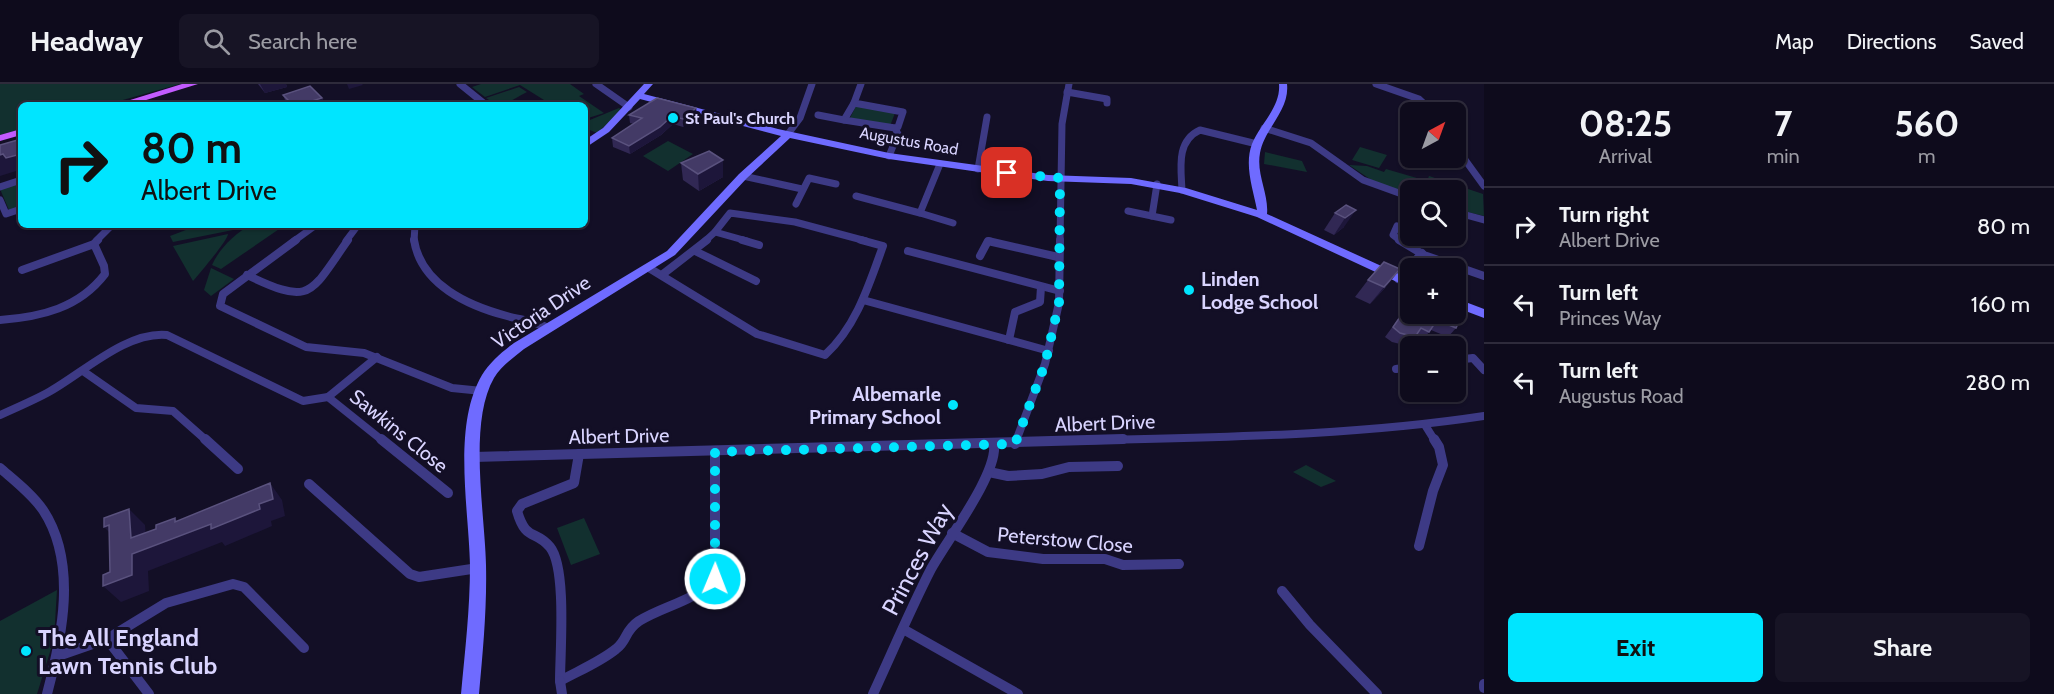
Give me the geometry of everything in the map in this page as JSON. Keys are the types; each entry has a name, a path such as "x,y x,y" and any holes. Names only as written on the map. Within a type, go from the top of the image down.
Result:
{"main road":[{"path":"130,102 193,84"},
{"path":"0,138 18,133"}],"street":[{"path":"460,84 482,102"},
{"path":"596,84 629,107"},
{"path":"588,143 606,130 640,96 648,84"},
{"name":"Victoria Drive","path":"470,694 476,633 478,568 474,423 487,378 507,354 649,268 681,243 743,176 793,131 812,84"},
{"path":"844,120 861,84"},
{"path":"1015,444 1049,351 1060,291 1058,257 1060,178 1063,117 1069,84"},
{"path":"1261,215 1253,161 1264,128 1284,93 1283,84"},
{"path":"1376,84 1422,102"},
{"path":"291,102 297,100 293,92"},
{"path":"1067,92 1107,99 1107,103"},
{"name":"Augustus Road","path":"640,96 788,134 889,156 1060,178 1157,184 1182,190 1261,215 1398,279"},
{"path":"854,103 903,112 898,127 895,128"},
{"path":"818,115 895,128"},
{"path":"978,169 987,117"},
{"path":"889,156 898,134 895,128"},
{"path":"1264,128 1311,143 1363,180 1400,193"},
{"path":"1182,190 1181,149 1185,139 1194,131 1200,130 1257,144"},
{"path":"1466,161 1484,186"},
{"path":"920,213 940,164"},
{"path":"743,176 802,189"},
{"path":"796,204 809,178 836,184"},
{"path":"0,187 18,181"},
{"path":"1152,216 1157,184"},
{"path":"856,196 953,223"},
{"path":"0,200 6,214 18,210"},
{"path":"649,268 663,274 757,334 825,355 835,348 862,300 883,246 795,222 730,213 718,202"},
{"path":"1128,211 1171,220"},
{"path":"663,274 695,251 715,232 730,213"},
{"path":"1466,215 1484,220"},
{"path":"1397,226 1393,235 1400,242 1422,253 1484,276"},
{"path":"22,270 94,244 109,228"},
{"path":"312,228 224,294 220,306 306,347 364,353 452,388 482,391"},
{"path":"248,275 291,295 308,291 316,285 356,228"},
{"path":"415,228 414,241 418,256 445,289 483,309 548,328"},
{"path":"715,232 759,245"},
{"path":"980,256 988,241 1058,257"},
{"path":"0,320 36,316 55,311 90,291 105,274 104,266 94,244"},
{"path":"695,251 756,281"},
{"path":"908,251 1060,291"},
{"path":"1398,279 1422,253"},
{"path":"1009,340 1015,312 1040,302 1041,287"},
{"path":"862,300 1049,351"},
{"path":"1466,307 1484,314"},
{"path":"0,415 36,399 133,340 156,334 168,335 303,401 328,397 377,357"},
{"path":"1466,359 1484,356"},
{"path":"1473,358 1484,370"},
{"path":"1396,369 1400,368"},
{"path":"83,371 136,408 173,411 238,469"},
{"name":"Sawkins Close","path":"328,397 448,493"},
{"name":"Albert Drive","path":"474,457 1325,434 1425,425 1484,416"},
{"path":"1419,546 1433,491 1443,465 1439,447 1425,425"},
{"name":"Princes Way","path":"873,694 931,570 989,472 994,444"},
{"path":"561,681 614,651 622,644 628,629 641,620 702,592 715,579 715,452"},
{"path":"562,694 558,564 550,547 522,528 517,511 522,504 574,483 579,454"},
{"path":"989,472 1008,476 1042,474 1070,467 1118,466"},
{"path":"0,468 29,493 44,511 59,547 64,579 63,612 58,656 47,694"},
{"path":"309,484 410,574 419,577 478,568"},
{"name":"Peterstow Close","path":"952,533 988,552 1043,559 1105,559 1123,565 1179,564"},
{"path":"58,656 107,639 166,603 233,584 244,587 304,648"},
{"path":"1282,591 1310,625 1377,694"},
{"path":"903,629 1018,694"},
{"path":"107,639 149,694"}],"green space":[{"path":"0,84 180,84 116,102 18,102 18,130 0,135"},
{"path":"481,84 570,84 584,94 579,96 588,102 547,102 520,85 485,97 472,87"},
{"path":"519,87 527,92 506,102 491,102 486,98"},
{"path":"588,102 604,113 588,118"},
{"path":"856,106 895,113 890,126 850,118"},
{"path":"619,108 622,110 597,133 588,129 588,121"},
{"path":"668,141 693,154 668,171 643,156"},
{"path":"1360,147 1387,155 1379,168 1352,160"},
{"path":"1265,152 1302,161 1307,172 1264,164"},
{"path":"1349,165 1367,166 1384,172 1386,169 1424,180 1400,180 1400,190 1373,181"},
{"path":"1429,176 1441,180 1427,180"},
{"path":"18,183 18,208 9,210 0,189"},
{"path":"1466,188 1483,194 1484,216 1466,212"},
{"path":"191,228 237,228 173,242 170,236"},
{"path":"246,228 281,228 221,269 212,265 228,242"},
{"path":"228,234 219,250 193,281 173,246"},
{"path":"211,268 234,279 211,296 204,290"},
{"path":"1306,465 1336,481 1321,487 1293,472"},
{"path":"584,518 600,554 571,565 557,528"},
{"name":"The All England Lawn Tennis Club","path":"57,590 54,639 37,694 0,694 0,621"}],"building":[{"path":"310,86 322,98 309,102 290,102 283,95"},
{"path":"657,98 696,108 683,119 672,116 660,127 629,146 612,138 642,118 629,115"},
{"path":"18,140 18,155 6,158 3,154 0,155 0,145"},
{"path":"709,151 723,160 698,174 681,163"},
{"path":"1346,205 1356,210 1345,218 1335,213"},
{"path":"1384,262 1400,269 1384,287 1368,280"},
{"path":"1400,317 1400,324 1434,324 1429,332 1421,328 1416,336 1400,333 1393,327"},
{"path":"1446,324 1458,324 1456,328"},
{"path":"270,483 273,499 259,504 260,509 211,529 211,524 132,554 132,575 103,586 103,575 110,572 109,525 104,527 104,518 129,509 131,538 156,529 156,525 175,518 175,522"}],"place":[{"name":"St Paul's Church","path":"673,118"},
{"name":"Linden Lodge School","path":"1189,290"},
{"name":"Albemarle Primary School","path":"953,405"},
{"name":"The All England Lawn Tennis Club","path":"26,651"}],"route":[{"path":"715,579 717,472 715,452 909,445 1015,444 1045,364 1059,303 1060,178 1007,173"}]}
